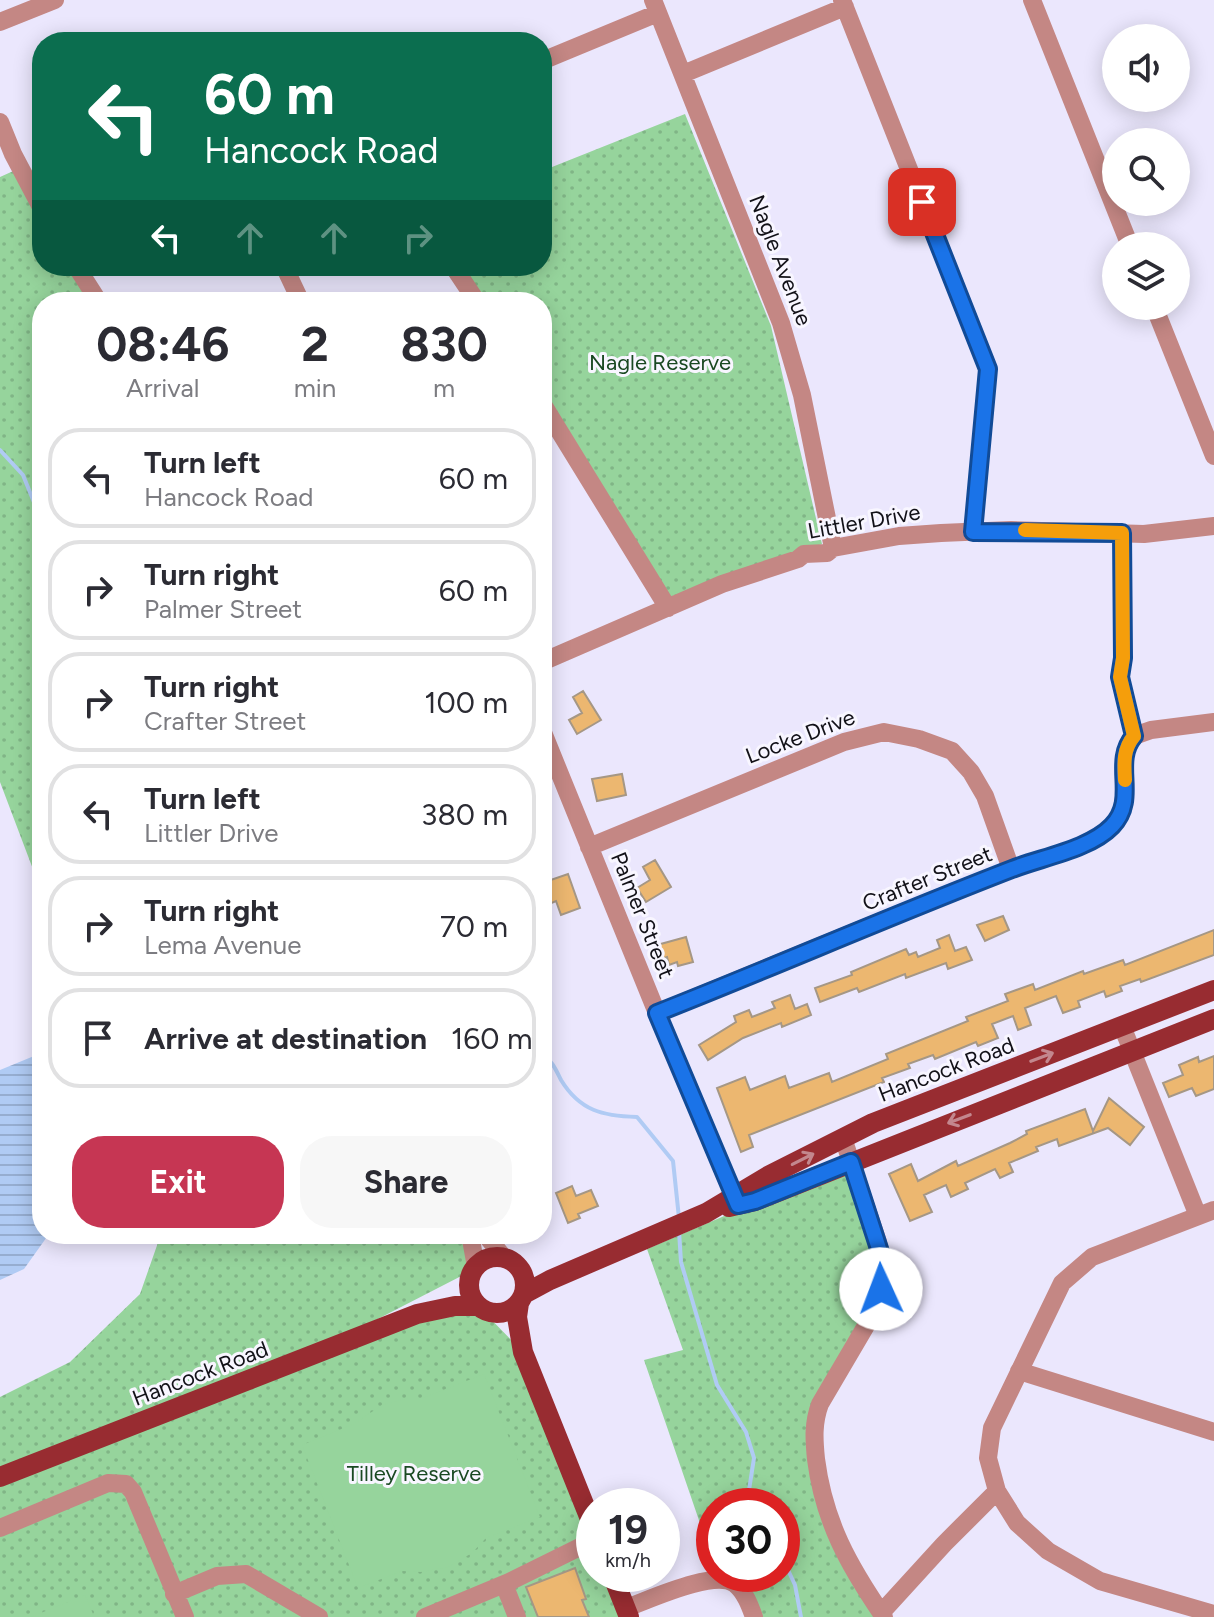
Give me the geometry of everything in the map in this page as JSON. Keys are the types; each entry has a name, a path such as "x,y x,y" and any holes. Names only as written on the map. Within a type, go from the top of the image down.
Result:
{"main road":[{"name":"Hancock Road","path":"521,1299 616,1251 736,1200 873,1123 1214,990"},
{"name":"Hancock Road","path":"736,1200 755,1201 1214,1019"},
{"name":"Hancock Road","path":"511,1262 548,1267 597,1252 616,1251"},
{"path":"523,1352 469,1292 472,1273 490,1258 511,1262 525,1280 517,1317 523,1352 578,1488"},
{"name":"Hancock Road","path":"417,1314 472,1273"},
{"path":"483,1309 503,1313 521,1299"},
{"name":"Hancock Road","path":"0,1477 417,1314 455,1306 483,1309"},
{"path":"620,1592 628,1612"}],"street":[{"path":"0,22 55,0"},
{"path":"1032,0 1124,232"},
{"path":"683,74 844,4 988,369 973,532"},
{"path":"552,56 656,7"},
{"name":"Nagle Avenue","path":"656,7 781,323 802,395 833,548"},
{"path":"0,122 32,190"},
{"path":"1160,320 1214,456"},
{"path":"552,430 668,608"},
{"name":"Littler Drive","path":"552,658 722,584 798,559 804,554 827,553 833,548 899,536 973,532 1144,534 1214,526"},
{"name":"Crafter Street","path":"657,1013 1011,869 1099,838 1115,823 1126,801 1124,760 1128,743 1134,736 1120,677 1123,658 1122,533"},
{"path":"1134,736 1151,730 1214,722"},
{"name":"Locke Drive","path":"589,847 844,742 884,732 919,739 952,751 971,772 985,796 1011,869"},
{"name":"Palmer Street","path":"552,755 736,1200"},
{"path":"1122,1026 1206,1213 1092,1257 1062,1283 992,1428 988,1458 997,1491 1017,1523 1048,1551 1100,1581 1214,1614"},
{"path":"843,1138 882,1258 881,1289 877,1307 820,1404 814,1419 814,1441 820,1485 834,1529 853,1572 883,1615 944,1544 997,1491"},
{"path":"471,1244 472,1273"},
{"path":"494,1244 511,1262"},
{"path":"1019,1371 1214,1432"},
{"path":"0,1528 108,1483 126,1484 133,1492 185,1617"},
{"path":"425,1617 504,1584 576,1549"},
{"path":"174,1594 217,1576 246,1574 319,1617"},
{"path":"628,1612 701,1582 727,1580 743,1592 754,1617"},
{"path":"504,1584 517,1617"}],"green space":[{"name":"Nagle Reserve","path":"685,114 771,326 822,544 670,597 552,409 552,292 478,292 468,276 552,276 552,167"},
{"path":"20,168 32,190 32,276 83,276 93,292 32,292 32,867 0,782 0,177"},
{"path":"851,1162 881,1289 820,1404 820,1485 884,1617 754,1617 734,1592 800,1592 800,1488 696,1488 696,1512 644,1360 683,1350 647,1249"},
{"name":"Tilley Reserve","path":"158,1244 473,1244 473,1270 296,1361 417,1314 478,1306 523,1352 578,1488 576,1592 620,1592 630,1617 0,1617 0,1397 70,1362 140,1294"},
{"path":"484,1374 540,1517 486,1538 472,1553 448,1567 421,1572 402,1571 358,1588 302,1445 354,1424 382,1405 408,1398 423,1398"},
{"path":"85,1595 93,1614 87,1617 31,1617"}],"water":[{"path":"32,1057 32,1244 42,1244 24,1269 0,1280 0,1070"}],"building":[{"path":"583,691 601,720 577,734 569,720 582,713 573,697"},
{"path":"622,774 626,795 597,801 592,779"},
{"path":"655,860 671,887 646,902 637,888 650,880 643,867"},
{"path":"568,874 580,908 561,915 556,901 552,903 552,880"},
{"path":"1003,916 1009,930 985,941 977,925"},
{"path":"1214,930 1214,955 1141,982 1140,979 1120,986 1122,991 1106,997 1104,991 1078,1001 1080,1007 1063,1013 1056,996 1025,1008 1031,1025 1018,1030 1013,1016 992,1024 998,1038 978,1046 976,1042 935,1059 933,1055 908,1064 910,1068 882,1078 884,1082 749,1135 753,1147 741,1152 717,1088 745,1077 750,1090 785,1076 789,1088 829,1073 832,1082 888,1059 886,1054 968,1021 966,1017 1008,1001 1005,994 1033,984 1035,990 1083,971 1084,974 1123,960 1125,965"},
{"path":"949,935 955,951 966,947 972,960 948,969 946,963 906,978 905,974 859,992 857,988 820,1002 815,988 852,975 851,972 906,949 909,955 916,952 918,957 940,948 937,940"},
{"path":"686,937 693,962 678,966 677,962 669,965 667,957 661,959 657,945"},
{"path":"790,995 795,1009 807,1004 811,1015 743,1038 708,1060 699,1045 736,1022 734,1016 749,1010 752,1017 775,1008 772,1002"},
{"path":"1214,1056 1214,1089 1196,1096 1192,1088 1169,1097 1163,1083 1183,1075 1179,1065 1198,1057 1199,1062"},
{"path":"1109,1098 1144,1127 1130,1145 1108,1128 1059,1146 1057,1139 1009,1163 1013,1172 1000,1178 995,1169 965,1183 968,1189 951,1197 946,1185 924,1195 932,1212 910,1221 889,1174 911,1164 918,1181 956,1161 958,1166 1010,1143 1027,1134 1026,1131 1085,1109 1093,1131"},
{"path":"572,1186 576,1196 591,1190 598,1206 578,1214 580,1218 568,1223 556,1193"},
{"path":"575,1568 576,1592 584,1592 586,1599 582,1600 589,1617 538,1617 526,1587"}],"waterway":[{"path":"0,450 23,475 32,497"},
{"path":"552,1064 568,1090 584,1105 603,1113 637,1117 673,1161 679,1218"},
{"path":"679,1231 681,1262 717,1385 746,1432 754,1458 749,1488"},
{"path":"796,1592 801,1617"}],"slow traffic":[{"path":"1025,530 1122,533 1123,658 1120,677 1134,736 1128,743 1124,760 1125,780"}],"route":[{"path":"881,1289 882,1258 851,1162 738,1205 657,1013 1011,869 1099,838 1115,823 1126,801 1124,760 1128,743 1134,736 1120,677 1123,658 1122,533 973,532 988,369 922,202"}]}
